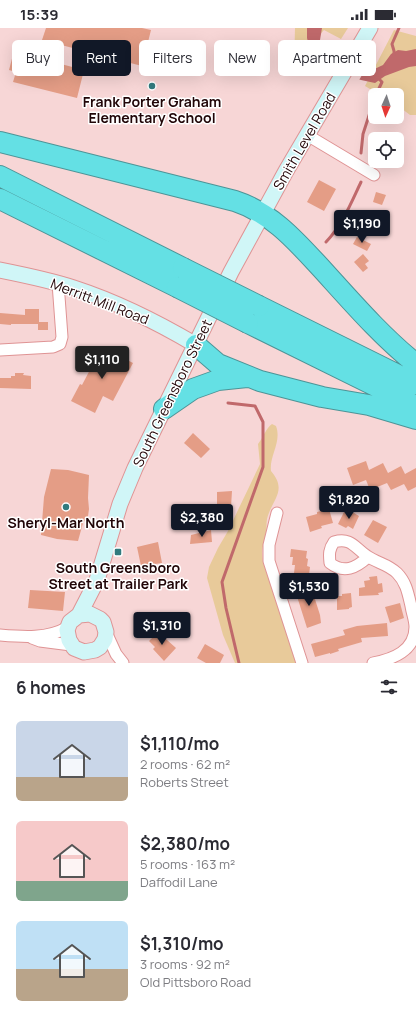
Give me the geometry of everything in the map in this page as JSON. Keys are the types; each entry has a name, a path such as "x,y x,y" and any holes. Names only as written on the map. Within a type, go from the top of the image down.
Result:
{"highway":[{"path":"0,142 235,201 263,214 284,230 379,330 416,364"},
{"path":"0,176 416,384"},
{"path":"0,199 416,406"},
{"path":"196,345 218,364 247,377 322,396 369,405 416,419"},
{"path":"164,409 194,389 218,380 247,377"}],"main road":[{"name":"Smith Level Road","path":"263,214 324,104 367,34"},
{"name":"South Greensboro Street","path":"79,615 97,580 120,504 142,452 231,272 263,214"},
{"name":"Merritt Mill Road","path":"0,270 58,283 115,304 162,325 196,345"},
{"name":"South Greensboro Street","path":"97,580 98,604 103,625"},
{"path":"73,646 84,652 95,654 103,644 103,625 90,614 75,617 68,627 68,637 82,663"}],"street":[{"path":"307,134 374,175"},
{"path":"0,350 53,347 60,344 62,337 58,283"},
{"path":"277,513 269,545 269,561 302,663"},
{"path":"368,557 388,565 402,578 406,587 415,627 415,638 401,655 392,661 373,663"},
{"path":"103,625 110,644 123,663"},
{"path":"0,635 30,637 56,633 68,627"},
{"path":"30,637 40,641 73,646"},
{"path":"95,654 116,654"}],"shaded area":[{"path":"295,28 348,28 341,39 324,30 315,40 295,40"},
{"path":"307,28 322,28 320,40 308,40"},
{"path":"394,30 416,36 416,115 410,115 404,110 404,88 368,88 365,86 370,76 376,76 376,65"},
{"path":"416,49 416,66 385,76 375,83 349,76 376,76 376,68 383,65 391,54 398,50 406,51"},
{"path":"272,424 276,426 277,443 272,460 271,471 276,478 279,490 267,519 262,557 296,663 235,663 223,635 207,578 209,567 260,464 258,444"}],"pier":[{"path":"341,76 361,76 358,82"}],"building":[{"path":"46,28 142,28 151,30 148,40 139,40 139,65 131,63 131,40 72,40 72,48 64,46 64,40 42,40"},
{"path":"12,58 12,71 9,70"},
{"path":"64,65 72,67 72,76 82,76 77,98 13,82 15,76 64,76"},
{"path":"319,180 336,189 324,211 307,202"},
{"path":"376,192 386,195 382,205 373,202"},
{"path":"357,237 371,244 367,251 353,244"},
{"path":"363,254 369,261 365,264 368,268 363,272 354,262"},
{"path":"25,309 39,309 39,322 48,322 48,330 38,330 38,324 0,324 0,313 25,315"},
{"path":"102,347 133,363 113,401 103,396 95,413 71,401 80,384 82,385"},
{"path":"15,373 24,373 23,375 31,376 31,389 0,388 0,378 11,378 11,376 15,376"},
{"path":"193,433 210,449 201,458 184,443"},
{"path":"366,461 369,470 383,463 388,473 401,466 405,474 416,468 416,487 408,491 404,484 391,490 387,483 370,490 366,480 353,485 347,468"},
{"name":"Sheryl-Mar North","path":"51,469 68,470 89,475 88,516 83,523 78,541 57,539 41,535 44,497"},
{"path":"232,491 231,507 217,506 217,492"},
{"path":"329,509 333,523 321,526 322,528 310,532 306,517"},
{"path":"349,510 359,516 353,529 348,526 346,528 338,524 344,512 347,513"},
{"path":"373,520 387,527 378,543 364,535"},
{"path":"211,530 212,542 190,544 191,535"},
{"path":"158,542 162,563 141,566 137,547"},
{"path":"291,549 307,551 307,566 310,567 309,575 294,573 295,565 292,565 293,557 290,557"},
{"path":"377,576 378,584 382,583 383,592 378,593 379,595 359,596 359,588 365,587 364,581 370,580 369,577"},
{"path":"309,586 311,594 313,593 321,623 307,628 295,590"},
{"path":"30,590 65,592 63,611 28,608"},
{"path":"351,593 352,607 349,609 337,610 337,596"},
{"path":"400,603 404,618 390,623 385,607"},
{"path":"387,623 388,636 361,638 362,642 338,649 339,651 330,654 315,657 311,644 345,635 343,630 357,626"},
{"path":"158,632 176,648 164,661 153,649 155,647 149,641"},
{"path":"205,644 224,655 220,663 206,663 197,658"}],"waterway":[{"path":"394,54 392,44 399,28"},
{"path":"378,78 382,82 379,88"},
{"path":"361,153 363,134 368,119"},
{"path":"326,242 342,221 361,182"},
{"path":"228,403 255,406 263,422 263,467 222,582 226,608 239,663"}],"place":[{"name":"Frank Porter Graham Elementary School","path":"152,86"},
{"name":"Sheryl-Mar North","path":"66,507"},
{"name":"South Greensboro Street at Trailer Park","path":"118,552"}]}
